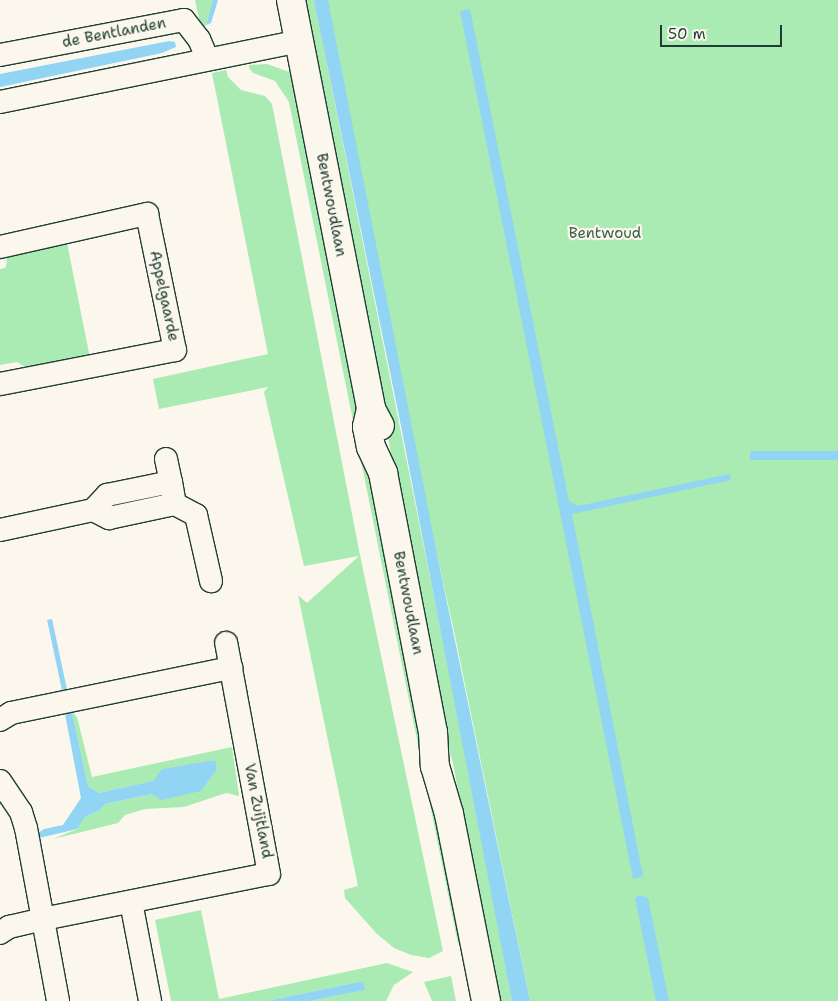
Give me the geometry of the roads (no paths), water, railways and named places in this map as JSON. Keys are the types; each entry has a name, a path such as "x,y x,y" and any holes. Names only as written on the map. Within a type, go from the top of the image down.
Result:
{"main road":[{"name":"Bentwoudlaan","path":"291,0 371,410 380,425 384,445 383,473 433,732 434,766 449,814 486,1001"}],"street":[{"name":"de Bentlanden","path":"0,55 184,20 199,39 208,58"},
{"path":"0,102 208,58 299,41"},
{"name":"Appelgaarde","path":"0,247 147,214 175,350 0,384"},
{"path":"166,459 175,504"},
{"path":"2,529 93,510 106,496 171,482"},
{"path":"93,510 109,518 175,504 196,515 211,581"},
{"name":"Van Zuijtland","path":"0,933 9,927 43,919 269,874 226,643"},
{"path":"0,720 11,713 231,668"},
{"path":"0,781 21,812 26,828 58,1001"},
{"path":"130,902 150,1001"}],"water":[{"path":"213,0 218,0 211,23 206,25"},
{"path":"314,0 328,0 439,564 530,1001 512,1001 401,426"},
{"path":"470,9 569,501 578,506 730,474 731,480 572,514 643,876 633,879 460,11"},
{"path":"169,41 175,42 176,47 162,53 0,87 0,74"},
{"path":"750,451 838,451 838,460 750,460"},
{"path":"52,619 68,692 63,693 47,620"},
{"path":"72,712 88,786 99,793 153,781 162,769 215,760 217,769 201,791 161,800 152,794 105,804 100,810 85,817 77,829 39,838 38,833 44,829 63,825 81,798 65,714"},
{"path":"639,895 648,898 669,1001 656,1001 635,898"},
{"path":"363,981 365,990 310,1001 267,1001"}],"park label":[{"name":"Bentwoud","path":"605,234"}]}
